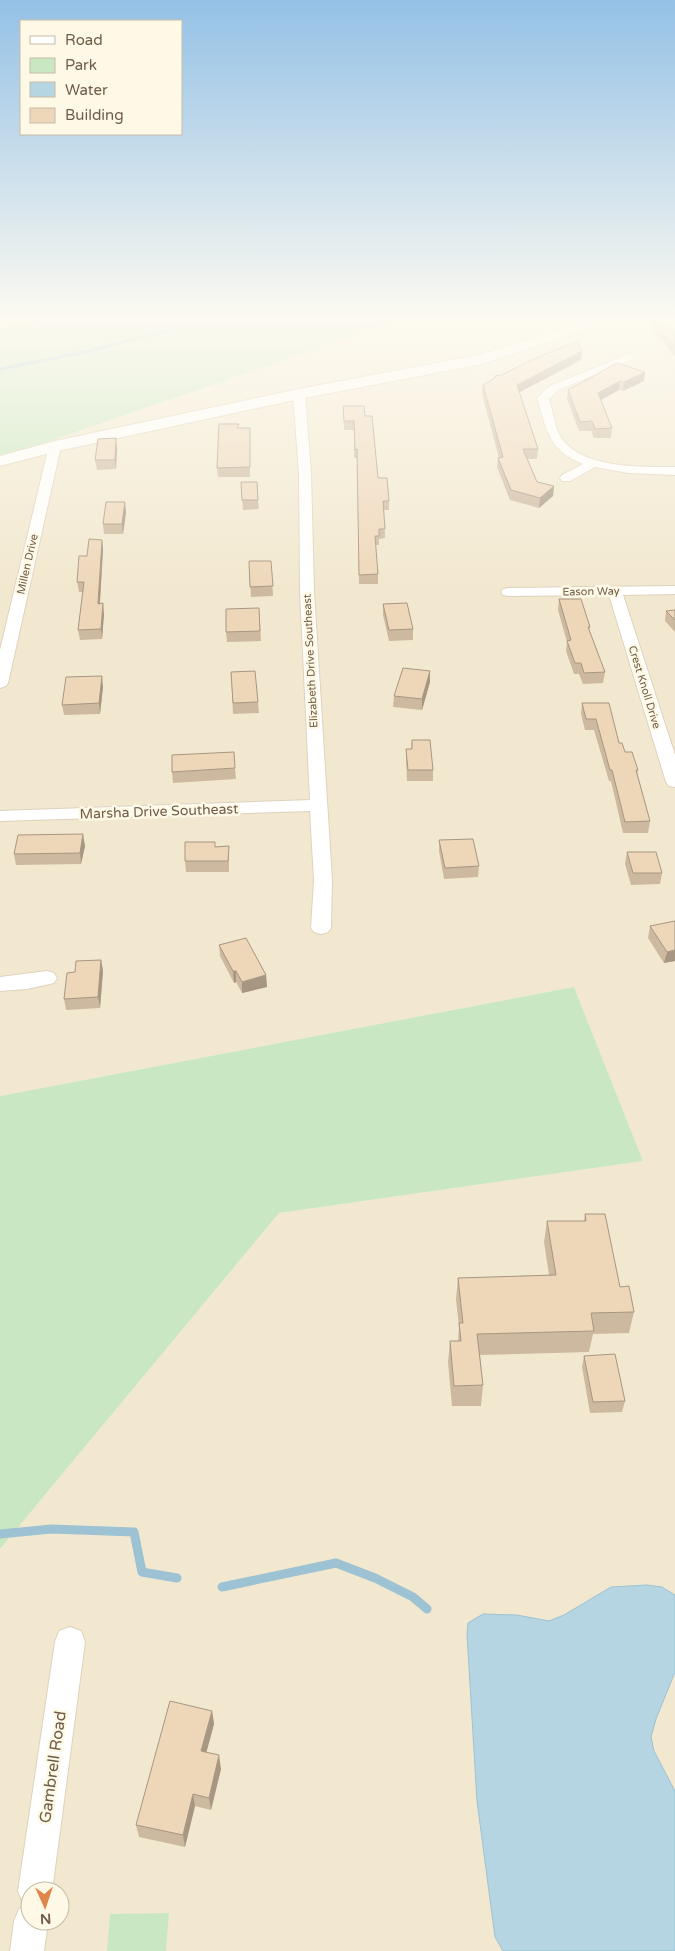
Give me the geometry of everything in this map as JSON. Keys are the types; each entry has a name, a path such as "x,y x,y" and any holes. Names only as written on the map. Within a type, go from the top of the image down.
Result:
{"main road":[{"path":"0,460 55,446 228,409"}],"street":[{"name":"Elizabeth Drive Southeast","path":"300,409 305,474 307,591 323,880 321,928"},
{"path":"546,409 555,438 566,449 594,462 633,470 675,471"},
{"name":"Millen Drive","path":"0,683 55,446"},
{"path":"566,478 594,462"},
{"name":"Eason Way","path":"508,592 675,590"},
{"name":"Crest Knoll Drive","path":"615,591 675,782"},
{"name":"Marsha Drive Southeast","path":"0,816 318,806"},
{"path":"0,984 47,978"},
{"name":"Gambrell Road","path":"36,1881 70,1642"},
{"path":"27,1951 30,1931"}],"shaded area":[{"path":"142,409 675,409 675,1951 0,1951 0,1549 279,1213 643,1161 574,987 0,1096 0,458"}],"green space":[{"path":"0,409 142,409 0,458"},
{"path":"574,987 643,1161 279,1213 0,1549 0,1096"},
{"path":"169,1913 166,1951 107,1951 110,1914"}],"water":[{"path":"647,1585 662,1587 675,1595 675,1672 656,1719 651,1737 654,1751 675,1791 675,1951 503,1951 495,1937 477,1801 467,1634 468,1623 483,1614 517,1615 549,1621 564,1615 611,1587"}],"building":[{"path":"343,409 364,409 365,416 372,416 378,478 387,478 389,501 383,501 385,529 379,529 379,536 375,536 378,574 359,575 357,449 355,450 354,421 344,421"},
{"path":"490,409 525,409 538,449 523,449 537,482 554,486 540,498 511,490 498,458 503,457"},
{"path":"575,409 604,409 612,428 595,429 592,421 580,422"},
{"path":"219,424 239,424 237,428 250,428 250,467 217,468"},
{"path":"116,438 115,460 95,460 98,439"},
{"path":"241,482 257,482 258,500 242,500"},
{"path":"106,502 125,502 122,524 103,524"},
{"path":"89,539 102,540 98,604 103,603 101,629 78,630 84,582 77,582 79,556 87,556"},
{"path":"249,561 271,561 273,586 250,587"},
{"path":"559,599 581,599 590,627 588,627 605,672 584,673 581,663 575,663 567,641 571,640"},
{"path":"407,603 413,629 389,630 383,604"},
{"path":"259,608 260,631 226,632 226,609"},
{"path":"675,610 675,620 666,611"},
{"path":"403,668 430,671 422,699 394,696"},
{"path":"255,671 258,702 233,703 231,672"},
{"path":"102,676 99,703 62,705 66,677"},
{"path":"582,703 609,703 619,743 622,743 625,752 632,752 650,821 625,822 612,770 610,770 596,719 586,719"},
{"path":"412,740 430,740 433,770 408,770 406,749 412,749"},
{"path":"234,752 235,768 172,772 172,755"},
{"path":"83,834 80,853 14,854 18,835"},
{"path":"473,839 479,866 445,868 439,840"},
{"path":"185,842 215,842 215,847 229,846 228,861 185,861"},
{"path":"627,852 656,852 662,873 633,873"},
{"path":"675,921 675,950 667,952 650,926"},
{"path":"246,938 266,975 242,982 236,971 233,971 219,945"},
{"path":"101,960 98,997 64,999 67,973 75,972 76,961"},
{"path":"585,1214 605,1214 620,1287 629,1286 634,1312 591,1313 594,1331 477,1334 483,1385 454,1386 450,1341 461,1341 459,1323 463,1323 458,1278 556,1275 547,1221 586,1221"},
{"path":"615,1354 625,1401 593,1402 584,1356"},
{"path":"170,1701 212,1711 201,1751 219,1755 209,1798 193,1794 183,1835 136,1825"}],"waterway":[{"path":"0,1534 51,1529 134,1532 142,1572 177,1578"},
{"path":"222,1587 336,1563 375,1578 413,1597 427,1609"}]}
